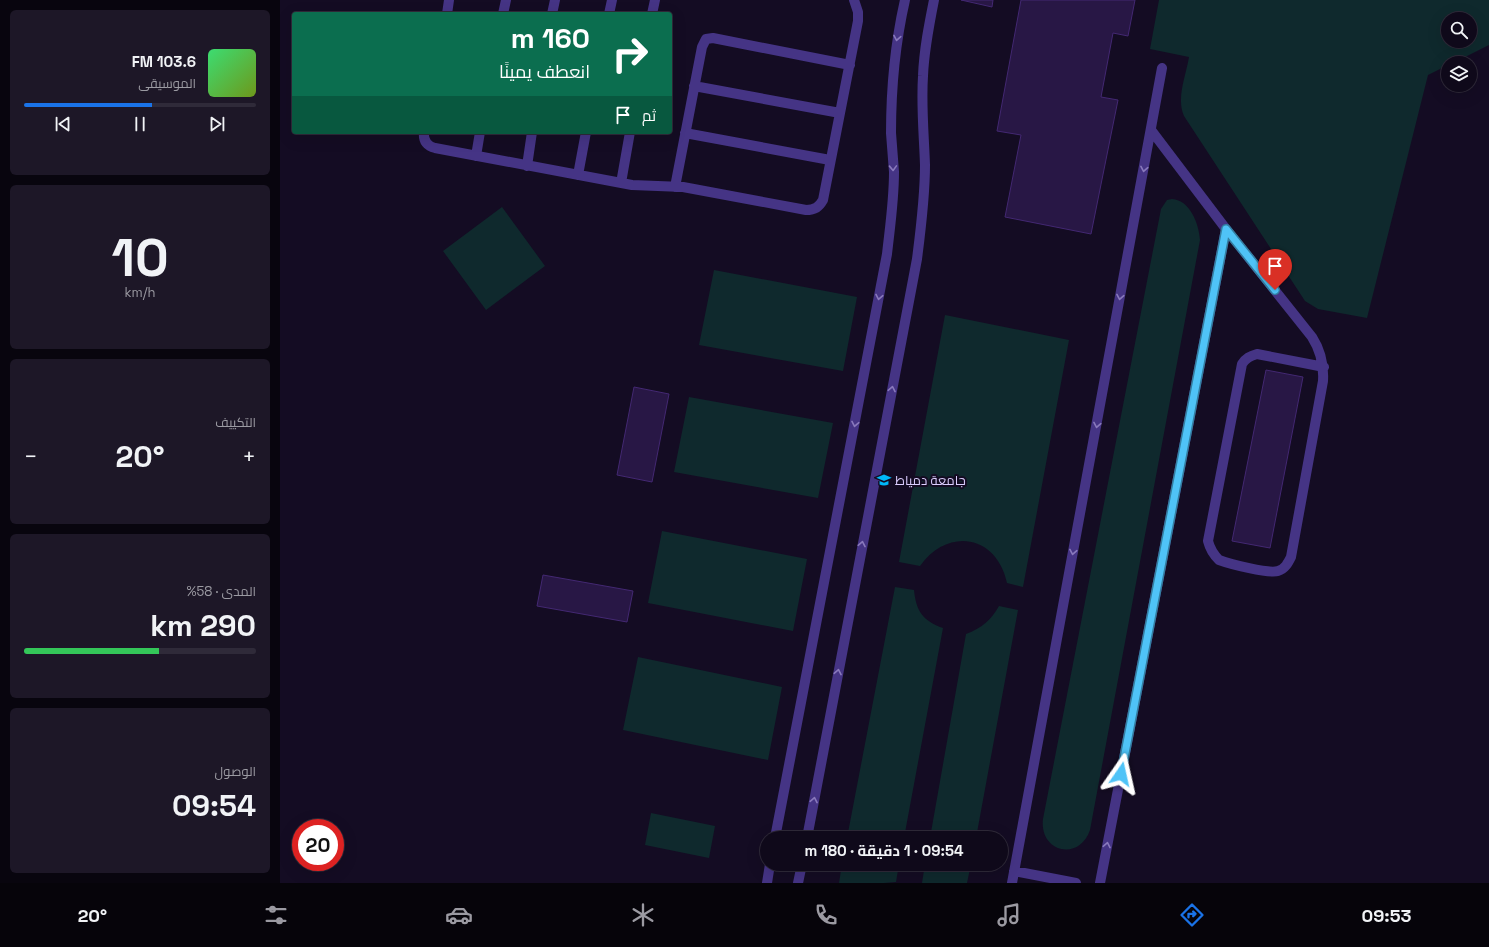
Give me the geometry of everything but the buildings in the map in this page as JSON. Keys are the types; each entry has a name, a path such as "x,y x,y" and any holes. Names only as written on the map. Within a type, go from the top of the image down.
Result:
{"lane":[{"path":"447,12 449,0"},
{"path":"503,12 506,0"},
{"path":"552,12 555,0"},
{"path":"609,12 612,0"},
{"path":"652,12 655,0"},
{"path":"424,134 424,138 430,146 526,166 638,186 675,187 811,210 816,208 823,200 858,21 858,12 854,0"},
{"path":"776,831 887,254 892,214 894,172 892,134 893,72 896,41 905,0"},
{"path":"808,831 918,252 924,197 923,74 926,45 934,0"},
{"path":"675,187 702,47 706,39 710,38 850,65"},
{"path":"1012,883 1162,68"},
{"path":"694,86 840,113"},
{"path":"1151,130 1226,229 1312,337 1318,346 1324,367 1323,381 1291,557 1288,564 1283,569 1271,572 1219,560 1213,554 1208,541 1242,364 1245,359 1257,354 1324,367"},
{"path":"685,133 830,160"},
{"path":"476,156 480,134"},
{"path":"526,166 532,134"},
{"path":"578,175 586,134"},
{"path":"621,183 630,134"},
{"path":"1100,883 1226,229"},
{"path":"767,883 769,871"},
{"path":"798,883 801,871"},
{"path":"1014,871 1076,883"}],"green space":[{"path":"1159,0 1489,0 1489,45 1467,56 1441,56 1441,68 1428,75 1367,318 1318,309 1305,301 1184,116 1181,94 1189,57 1150,49"},
{"path":"1167,200 1178,200 1189,208 1198,227 1200,240 1090,830 1085,840 1077,846 1069,849 1061,849 1053,845 1047,839 1043,830 1043,819 1161,209"},
{"path":"502,207 545,266 486,310 443,251"},
{"path":"714,270 857,297 843,371 699,345"},
{"path":"945,315 1069,340 1023,587 1007,583 1002,567 993,555 983,546 971,542 958,541 944,545 932,553 920,566 899,562"},
{"path":"689,397 833,423 818,498 674,472"},
{"path":"662,531 807,559 793,631 648,603"},
{"path":"895,587 914,590 917,604 922,614 930,622 943,628 905,831 848,831"},
{"path":"999,606 1018,610 977,831 931,831 966,634 986,623"},
{"path":"638,657 782,687 768,760 623,730"},
{"path":"651,813 715,826 709,858 645,845"},
{"path":"841,871 898,871 896,882 839,883"},
{"path":"924,871 970,871 967,883 922,883"}],"place":[{"name":"جامعة دمياط","path":"884,480"}],"route":[{"path":"1121,774 1226,229 1275,290"}]}
